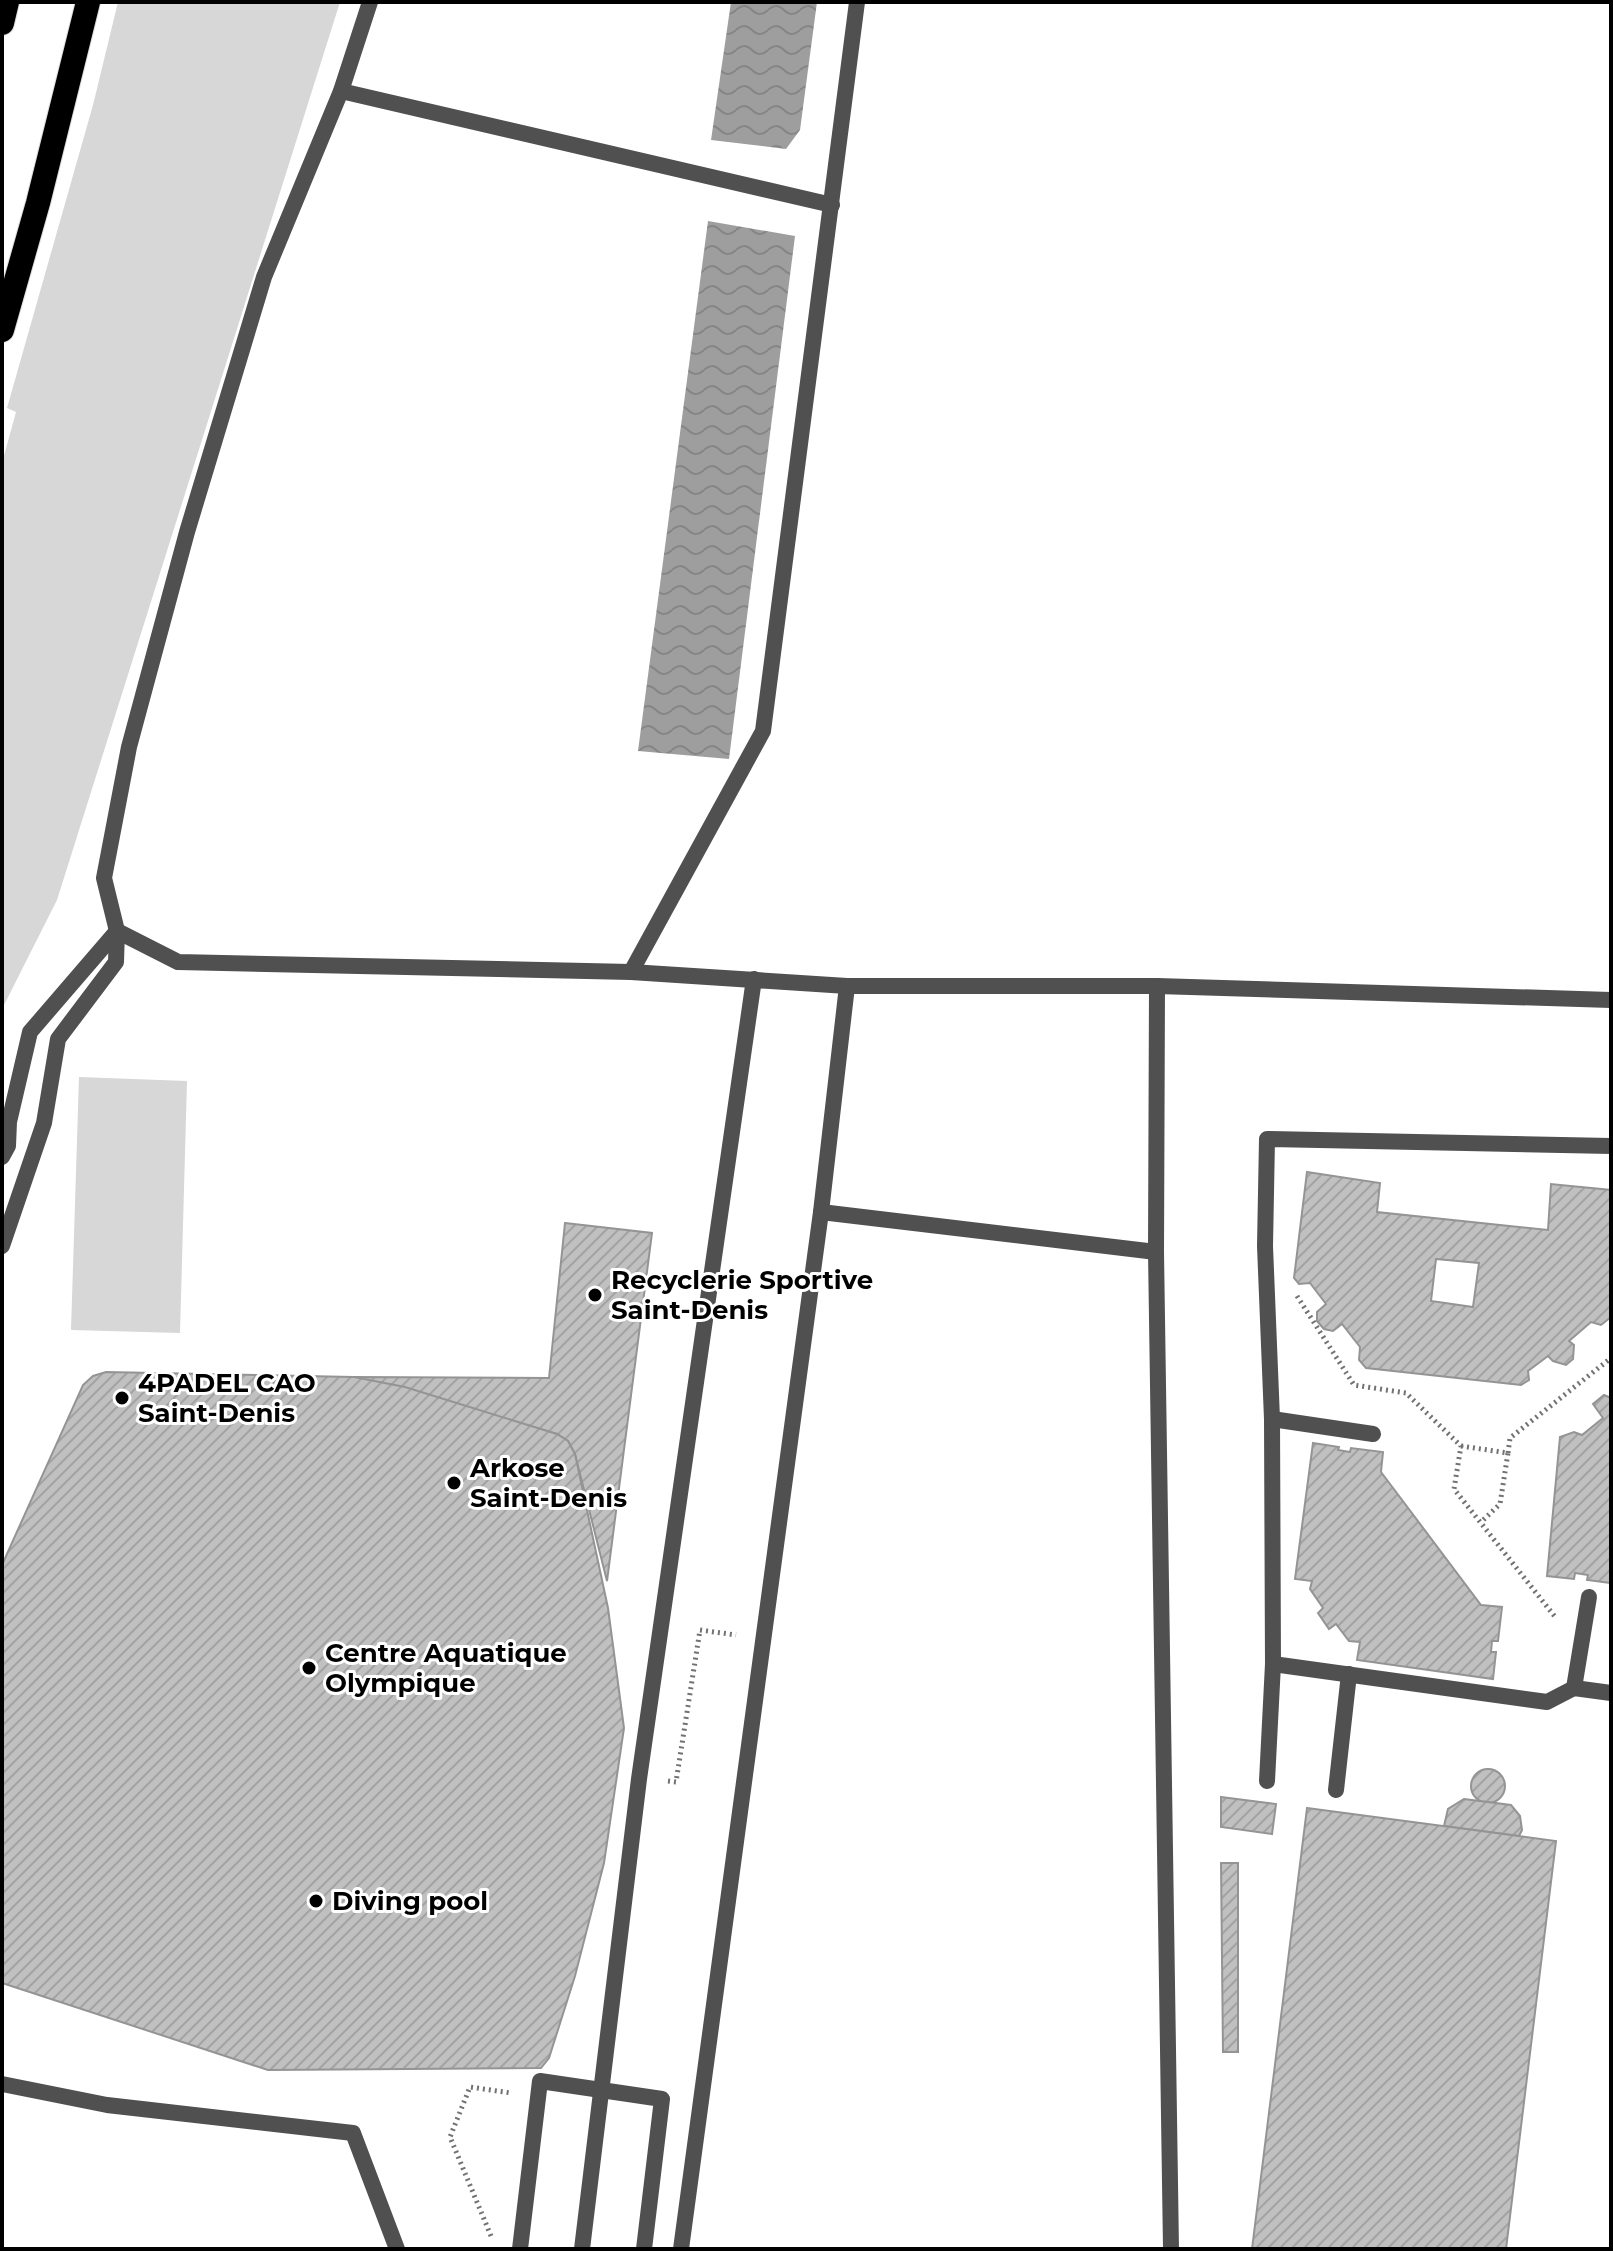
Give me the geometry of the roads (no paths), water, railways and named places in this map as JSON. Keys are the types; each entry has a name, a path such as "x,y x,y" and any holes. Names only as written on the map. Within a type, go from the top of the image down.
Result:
{"highway":[{"path":"2,23 7,2"},
{"path":"2,330 38,203 88,2"}],"street":[{"path":"2,1246 44,1123 58,1039 116,962 117,931 104,878 133,731 187,532 264,277 341,91 370,2"},
{"path":"631,972 763,731 857,2"},
{"path":"341,91 832,205"},
{"path":"117,931 178,962 631,972 847,986 1157,986 1611,1000"},
{"path":"2,1157 8,1146 9,1122 30,1032 117,931"},
{"path":"582,2249 639,1779 754,979"},
{"path":"681,2249 821,1212 847,986"},
{"path":"1157,986 1156,1252 1171,2249"},
{"path":"1267,1781 1273,1664 1272,1419 1265,1246 1267,1139 1611,1146"},
{"path":"821,1212 1156,1252"},
{"path":"1272,1419 1373,1434"},
{"path":"1574,1688 1589,1597"},
{"path":"1273,1664 1547,1702 1574,1688 1611,1693"},
{"path":"1336,1790 1349,1674"},
{"path":"520,2249 540,2081 662,2099 644,2249"},
{"path":"2,2084 107,2105 353,2133 397,2249"}],"water":[{"path":"731,2 817,2 800,130 786,149 711,140"},
{"path":"708,221 795,236 729,759 638,751"}],"place":[{"name":"Recyclerie Sportive Saint-Denis","path":"595,1295"},
{"name":"4PADEL CAO Saint-Denis","path":"122,1398"},
{"name":"Arkose Saint-Denis","path":"454,1483"},
{"name":"Centre Aquatique Olympique","path":"309,1668"},
{"name":"Diving pool","path":"316,1901"}]}
